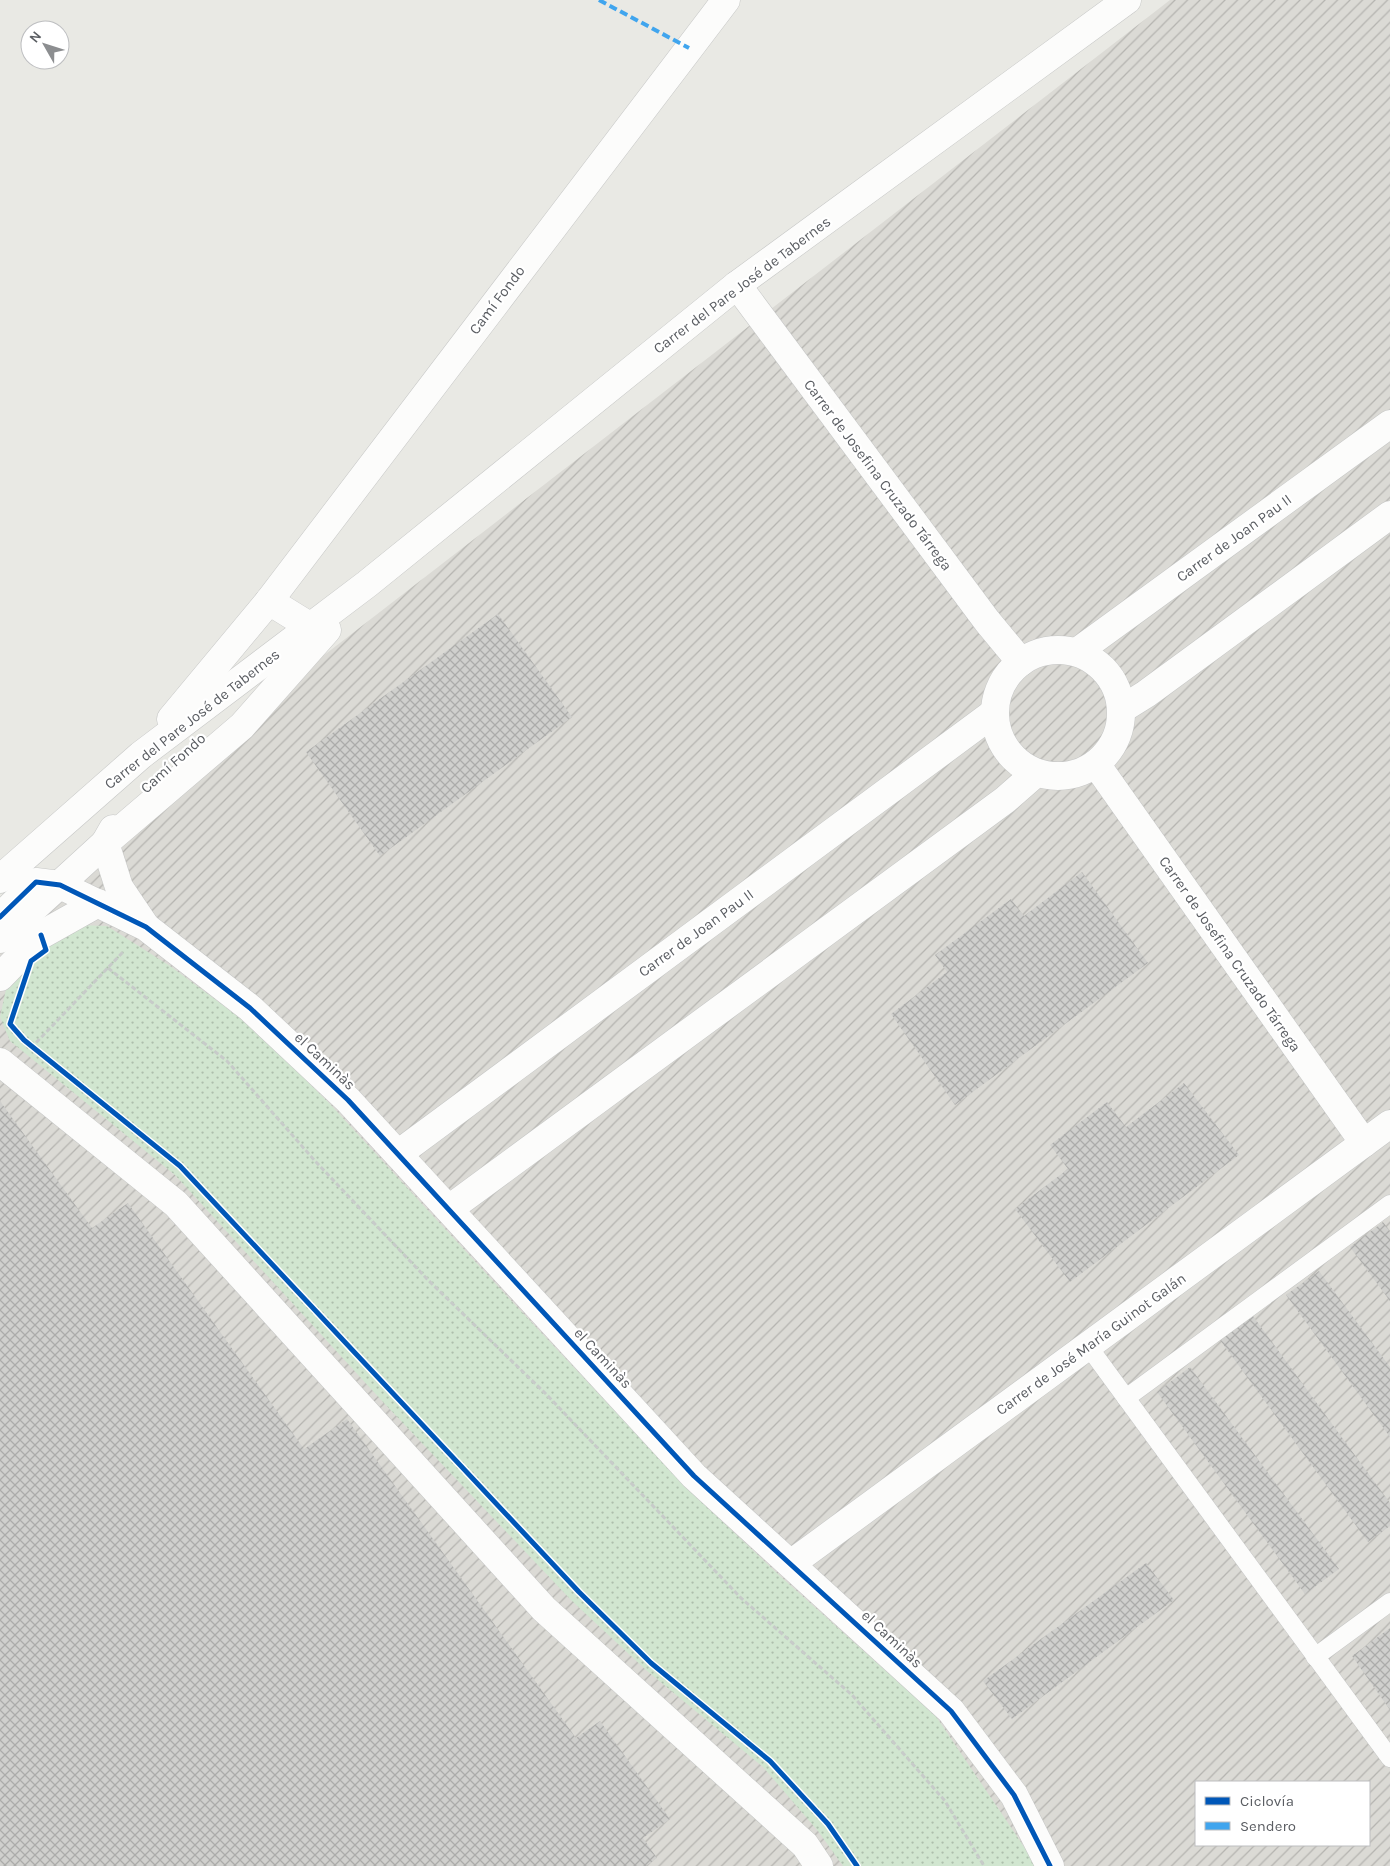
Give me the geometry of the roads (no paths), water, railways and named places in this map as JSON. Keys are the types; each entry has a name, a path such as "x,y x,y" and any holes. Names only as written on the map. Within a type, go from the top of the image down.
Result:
{"street":[{"name":"Camí Fondo","path":"141,755 269,601 726,0"},
{"name":"Carrer del Pare José de Tabernes","path":"0,879 141,755 367,584 737,285 1127,0"},
{"name":"Carrer de Josefina Cruzado Tárrega","path":"737,285 976,605 1021,662"},
{"name":"Carrer de Joan Pau II","path":"1077,652 1390,424"},
{"path":"1122,709 1146,694 1390,516"},
{"name":"Carrer del Pare José de Tabernes","path":"0,939 105,843 242,726 367,584"},
{"name":"Camí Fondo","path":"105,843 126,805 231,711 257,668 269,601"},
{"path":"269,601 311,626"},
{"path":"1048,650 1077,652 1094,660 1108,673 1117,688 1122,709 1116,740 1096,764 1084,771 1056,777 1036,773 1021,765 1005,749 998,736 995,712 996,699 1002,684 1021,662 1033,654 1048,650"},
{"name":"Carrer de Joan Pau II","path":"398,1154 995,712"},
{"name":"Carrer de Josefina Cruzado Tárrega","path":"1096,764 1364,1143"},
{"path":"449,1209 1005,800 1036,773"},
{"name":"el Caminàs","path":"105,843 118,887 146,927"},
{"path":"0,917 36,882 60,885"},
{"name":"el Caminàs","path":"60,885 146,927 250,1008 348,1100 694,1476 792,1563 951,1711 1014,1795 1050,1866"},
{"path":"0,977 41,935 98,903"},
{"path":"0,1044 6,1065 176,1204 544,1609 805,1845 819,1866"},
{"name":"Carrer de José María Guinot Galán","path":"792,1563 1390,1124"}],"lane":[{"path":"1126,1398 1390,1204"},
{"path":"1088,1346 1390,1758"},
{"path":"1315,1657 1390,1602"}]}
